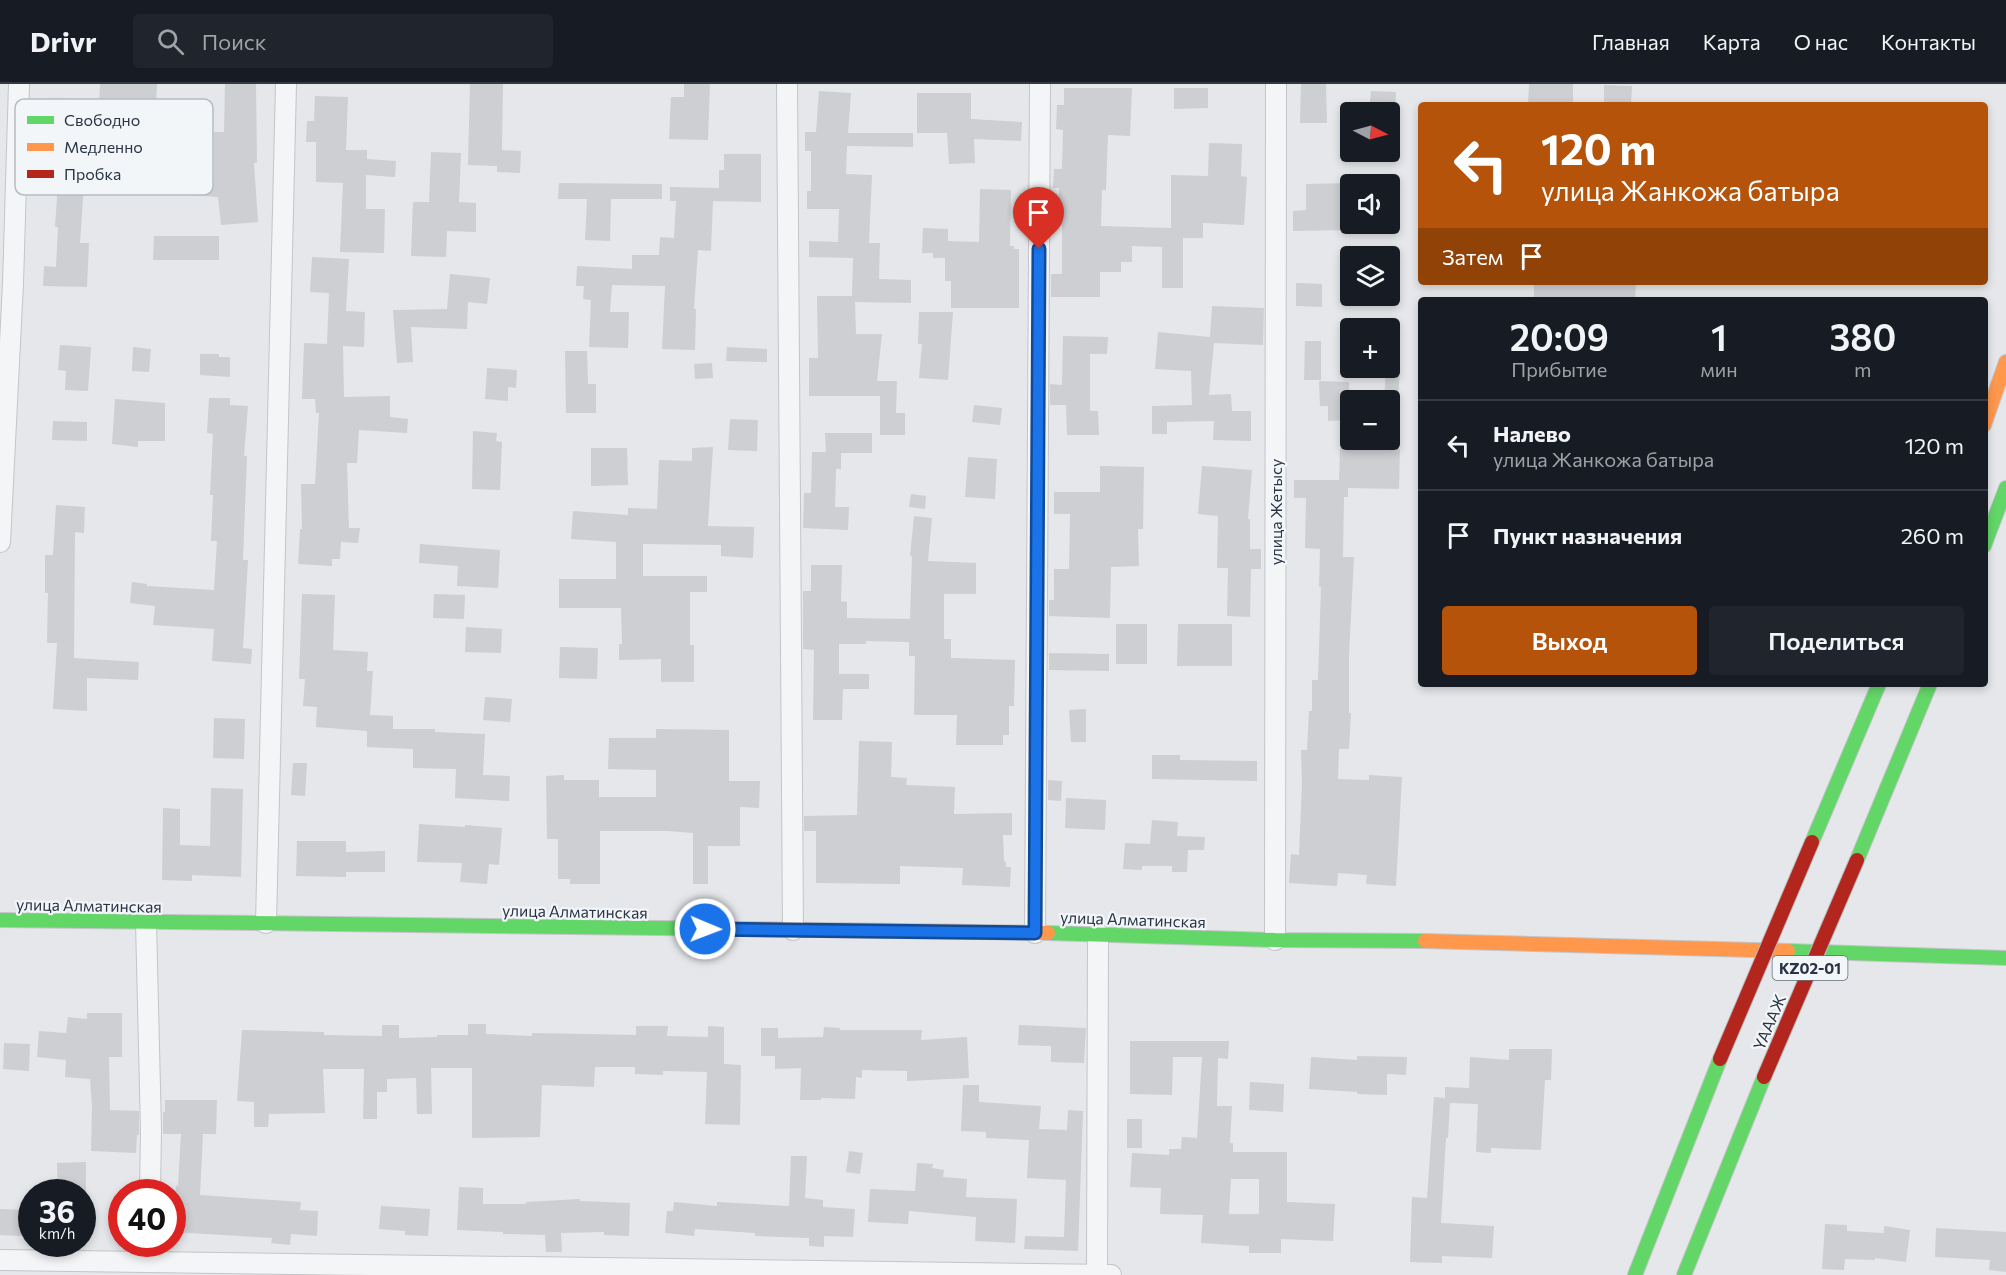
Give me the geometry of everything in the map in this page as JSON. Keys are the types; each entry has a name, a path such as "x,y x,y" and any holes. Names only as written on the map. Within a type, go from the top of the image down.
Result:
{"main road":[{"path":"1988,414 2006,362"},
{"path":"1988,535 2006,488"},
{"name":"ҮАААЖ","path":"1635,1275 1720,1059 1878,687"},
{"name":"ҮАААЖ","path":"1684,1275 1764,1077 1929,687"},
{"name":"улица Алматинская","path":"0,920 1098,934 1275,940 1478,942 2006,958"}],"street":[{"path":"17,99 18,84"},
{"path":"266,923 286,84"},
{"path":"787,84 793,930"},
{"path":"1035,933 1040,84"},
{"name":"улица Жетысу","path":"1275,84 1275,940"},
{"path":"0,542 7,283 15,138"},
{"path":"146,922 150,1179"},
{"path":"1097,1275 1098,934"},
{"path":"0,1260 149,1260 1111,1275"}],"building":[{"path":"100,84 157,84 156,99 99,99"},
{"path":"225,84 256,84 257,163 254,163 258,222 221,225 218,197 188,195 213,195 214,132 224,132"},
{"path":"470,84 503,84 502,150 521,151 520,173 497,172 497,166 468,165"},
{"path":"684,84 710,84 708,140 669,139 671,97 684,97"},
{"path":"1301,84 1326,84 1327,123 1300,123"},
{"path":"1529,84 1573,84 1573,102 1528,102"},
{"path":"1604,85 1632,86 1631,102 1604,102"},
{"path":"1064,88 1132,88 1130,136 1108,135 1106,190 1102,190 1101,226 1171,228 1171,175 1208,176 1209,143 1242,144 1241,176 1247,177 1244,225 1203,223 1203,238 1183,238 1183,288 1162,288 1162,247 1132,246 1132,262 1121,262 1121,272 1100,272 1100,297 1051,297 1051,274 1062,274 1062,226 1058,226 1059,188 1053,188 1054,169 1062,169 1063,130 1056,129 1057,105 1064,105"},
{"path":"1174,88 1208,88 1208,108 1174,109"},
{"path":"819,91 851,93 848,133 913,133 913,147 847,146 846,174 872,175 869,243 880,243 879,279 911,280 911,303 855,302 856,334 882,334 877,381 897,381 896,413 905,413 905,435 880,435 880,396 809,396 809,358 818,358 817,296 852,296 853,258 809,257 809,241 838,242 839,209 807,209 807,191 811,191 811,151 805,151 805,132 816,132"},
{"path":"1371,91 1396,92 1396,102 1370,102"},
{"path":"917,93 971,93 971,119 1022,122 1021,141 974,139 975,163 949,164 947,133 917,133"},
{"path":"315,96 348,97 346,150 367,150 367,159 396,161 395,177 366,175 366,209 385,209 384,253 340,252 343,183 316,182 316,142 306,142 307,121 314,121"},
{"path":"431,152 461,153 459,202 476,203 476,232 447,231 446,257 411,256 413,202 429,202"},
{"path":"724,154 761,154 761,202 713,201 711,251 698,250 694,309 696,309 695,350 662,349 665,286 612,285 610,312 629,312 628,348 589,347 591,300 583,299 584,286 576,286 577,266 632,269 632,255 659,255 660,237 674,238 676,201 670,201 670,187 719,188 719,170 724,170"},
{"path":"559,183 662,184 662,199 611,199 610,241 585,240 587,199 558,199"},
{"path":"1340,183 1340,230 1293,231 1293,211 1306,210 1306,184"},
{"path":"980,189 1011,190 1010,246 1019,249 1019,308 951,308 951,281 945,281 945,258 933,258 933,253 922,253 923,228 948,229 948,241 979,242"},
{"path":"57,195 83,195 80,243 89,243 87,287 43,286 44,266 56,267 58,227 55,227"},
{"path":"154,236 219,236 219,260 153,260"},
{"path":"312,257 349,259 346,311 365,312 364,347 343,346 344,397 390,396 390,417 408,419 407,433 359,430 357,463 347,463 349,528 360,528 358,543 341,542 340,559 332,559 332,566 298,564 300,529 302,529 301,484 315,484 319,413 316,413 315,399 302,399 304,343 327,344 329,293 310,292"},
{"path":"450,274 490,278 487,304 468,302 467,329 411,327 413,362 397,363 393,310 447,309"},
{"path":"1296,283 1322,284 1322,307 1296,306"},
{"path":"1534,285 1636,285 1635,297 1534,297"},
{"path":"1212,306 1264,308 1263,345 1214,343 1209,395 1231,394 1232,411 1251,411 1251,441 1213,440 1214,421 1167,422 1167,434 1152,434 1152,406 1192,405 1191,371 1155,369 1158,332 1210,337"},
{"path":"919,312 953,312 948,380 919,378 922,344 918,344"},
{"path":"1063,336 1108,337 1107,354 1090,354 1090,411 1098,411 1099,435 1067,435 1066,405 1050,405 1050,384 1062,385"},
{"path":"1305,341 1321,341 1321,380 1304,380"},
{"path":"60,345 91,347 88,391 65,390 66,371 58,370"},
{"path":"133,347 151,349 149,372 132,371"},
{"path":"727,347 767,349 767,362 726,361"},
{"path":"565,351 587,351 588,384 596,384 596,413 566,413"},
{"path":"200,354 219,354 219,357 230,357 230,377 200,375"},
{"path":"712,363 713,378 695,379 694,364"},
{"path":"487,368 517,370 516,388 508,387 508,401 485,399"},
{"path":"1385,378 1399,378 1399,390 1385,390"},
{"path":"1319,381 1349,382 1349,390 1340,390 1340,420 1328,421 1328,406 1320,406"},
{"path":"209,398 230,398 230,405 248,406 244,456 247,456 243,560 248,560 243,648 252,649 251,664 212,661 214,629 153,625 155,606 130,603 132,582 147,584 147,586 214,590 217,541 211,541 213,495 210,495 213,434 207,433"},
{"path":"115,399 165,403 165,441 138,441 138,447 112,444"},
{"path":"974,405 1002,408 1000,425 972,422"},
{"path":"730,419 758,420 757,451 728,450"},
{"path":"53,421 87,422 87,441 52,440"},
{"path":"473,431 497,433 496,441 502,442 500,490 472,489"},
{"path":"825,433 872,433 872,453 841,453 841,469 836,469 835,507 849,507 848,530 803,528 804,493 811,493 812,452 826,452"},
{"path":"713,447 708,526 754,527 753,558 721,556 721,545 643,544 643,576 707,576 707,592 690,592 690,645 694,645 694,682 661,682 661,659 619,660 619,644 622,644 621,608 559,608 559,579 616,579 616,542 571,539 573,511 628,515 628,508 657,509 659,460 692,461 692,448"},
{"path":"1340,447 1340,450 1400,450 1399,489 1348,488 1348,497 1344,497 1343,557 1354,557 1349,655 1349,713 1351,713 1349,749 1339,749 1338,779 1369,780 1369,775 1402,777 1396,886 1366,884 1367,875 1338,873 1337,886 1289,883 1291,854 1299,855 1301,750 1307,750 1309,711 1312,711 1312,680 1318,680 1321,587 1319,587 1320,549 1305,548 1306,498 1294,498 1294,480 1339,480"},
{"path":"591,448 627,448 628,485 591,486"},
{"path":"968,457 997,459 995,499 965,497"},
{"path":"1100,466 1144,467 1143,529 1138,529 1139,566 1111,567 1110,618 1049,616 1049,600 1054,600 1054,569 1069,569 1070,514 1054,514 1054,492 1100,492"},
{"path":"1202,466 1252,470 1248,519 1250,519 1250,549 1261,549 1261,569 1251,569 1250,617 1227,616 1228,568 1217,568 1218,516 1198,514"},
{"path":"911,494 926,496 925,509 909,507"},
{"path":"56,505 85,507 84,533 75,532 74,658 139,662 138,680 87,678 87,711 53,709 57,643 47,643 48,593 45,593 45,555 53,555"},
{"path":"914,516 932,518 928,561 976,563 976,594 944,594 944,639 951,639 951,658 1015,660 1014,706 1009,706 1009,735 1003,735 1003,745 956,745 957,715 914,715 915,656 909,656 909,642 866,641 866,644 839,644 839,674 869,674 869,689 843,689 842,720 813,720 814,650 803,649 803,591 811,591 811,565 842,565 841,601 847,602 847,618 910,619 912,556 910,556"},
{"path":"420,544 500,550 498,588 457,586 458,566 419,563"},
{"path":"302,594 335,595 333,650 368,652 367,671 373,671 370,715 393,716 393,729 435,729 435,732 485,734 483,775 510,776 509,801 455,798 456,769 413,768 413,749 367,747 367,731 316,727 317,707 303,706 305,679 299,679"},
{"path":"434,594 465,595 464,619 433,618"},
{"path":"1116,624 1147,624 1147,664 1116,664"},
{"path":"1178,624 1232,624 1232,666 1177,666"},
{"path":"466,627 502,629 501,653 465,652"},
{"path":"560,647 598,648 597,679 559,678"},
{"path":"1049,653 1109,654 1109,671 1049,670"},
{"path":"485,697 512,699 510,722 483,720"},
{"path":"1086,709 1086,742 1071,742 1069,710"},
{"path":"214,718 245,719 244,759 213,758"},
{"path":"656,729 729,730 729,781 760,781 759,808 740,807 740,846 708,846 708,884 693,884 693,833 600,831 600,884 570,884 570,879 558,879 558,839 547,839 546,776 564,775 564,780 599,780 599,797 656,797 656,770 608,769 609,738 656,738"},
{"path":"859,741 892,742 891,777 907,778 906,785 955,787 954,814 1012,813 1012,835 1003,835 1004,861 1006,867 1011,867 1010,887 962,885 963,868 900,866 900,884 816,883 816,831 804,831 804,816 857,815"},
{"path":"1152,755 1180,755 1180,760 1257,761 1257,781 1152,779"},
{"path":"293,763 307,763 305,796 291,795"},
{"path":"1048,780 1062,781 1061,801 1048,800"},
{"path":"211,788 243,789 241,877 192,875 192,881 162,880 163,808 180,809 180,845 210,846"},
{"path":"1066,798 1106,800 1105,830 1065,828"},
{"path":"1152,820 1178,822 1177,836 1205,837 1204,850 1188,850 1187,872 1172,872 1172,866 1142,866 1142,870 1123,869 1125,843 1150,844"},
{"path":"419,824 502,828 499,865 489,864 487,884 460,882 462,863 417,862"},
{"path":"297,841 346,841 346,852 385,851 385,872 346,872 346,877 296,876"},
{"path":"87,1013 122,1013 122,1057 109,1057 110,1110 139,1111 136,1153 91,1151 90,1079 65,1077 66,1060 37,1057 39,1031 66,1033 68,1017 87,1019"},
{"path":"468,1024 486,1024 486,1034 532,1036 532,1033 636,1035 636,1026 668,1026 667,1036 708,1037 708,1026 724,1027 724,1064 741,1065 740,1125 705,1124 707,1072 663,1071 663,1075 635,1074 635,1067 595,1067 594,1087 542,1085 540,1137 472,1138 472,1068 431,1068 432,1114 417,1114 416,1078 387,1079 387,1092 377,1092 377,1119 363,1119 364,1069 323,1069 325,1113 269,1114 268,1127 254,1127 254,1102 237,1101 242,1030 382,1036 382,1025 399,1025 399,1038 437,1037 437,1035 468,1035"},
{"path":"1019,1025 1086,1028 1084,1063 1051,1062 1051,1046 1018,1045"},
{"path":"824,1027 840,1028 840,1030 922,1030 921,1040 967,1037 969,1078 907,1081 907,1071 862,1070 862,1078 856,1077 855,1099 800,1100 801,1068 775,1069 775,1056 761,1056 761,1028 778,1028 778,1038 823,1037"},
{"path":"1130,1041 1229,1041 1228,1059 1218,1058 1217,1106 1232,1106 1230,1143 1233,1143 1233,1152 1287,1152 1287,1202 1335,1204 1333,1241 1281,1239 1281,1253 1249,1253 1249,1246 1201,1243 1203,1215 1160,1214 1161,1188 1130,1187 1132,1153 1169,1155 1169,1149 1181,1149 1182,1137 1197,1138 1202,1057 1173,1057 1172,1095 1130,1094","holes":["1231,1179 1259,1179 1259,1214 1229,1214"]},
{"path":"4,1043 30,1044 29,1071 3,1069"},
{"path":"1509,1049 1552,1049 1551,1080 1545,1080 1541,1150 1491,1148 1491,1153 1476,1152 1478,1104 1450,1103 1448,1138 1446,1138 1441,1223 1494,1226 1492,1258 1442,1256 1442,1263 1410,1262 1412,1197 1427,1198 1434,1097 1445,1098 1445,1087 1469,1088 1470,1057 1509,1060"},
{"path":"1357,1056 1407,1057 1406,1075 1387,1074 1387,1095 1309,1089 1311,1057 1357,1060"},
{"path":"1250,1082 1284,1084 1283,1112 1249,1110"},
{"path":"963,1085 979,1085 979,1102 1041,1106 1039,1129 1067,1130 1068,1110 1083,1111 1078,1251 1024,1249 1025,1236 1064,1237 1066,1180 1027,1178 1029,1140 986,1138 986,1132 961,1131"},
{"path":"165,1100 217,1100 216,1134 203,1134 200,1195 301,1202 300,1210 318,1211 317,1236 291,1234 290,1245 271,1243 272,1238 186,1233 186,1179 178,1179 181,1134 163,1134 163,1112 165,1112"},
{"path":"1127,1119 1142,1119 1142,1148 1127,1148"},
{"path":"849,1151 863,1153 860,1174 846,1172"},
{"path":"791,1156 807,1156 805,1198 823,1200 823,1207 855,1209 853,1237 824,1236 824,1247 809,1246 809,1238 755,1236 755,1233 695,1229 694,1236 665,1233 667,1211 673,1211 674,1202 717,1206 717,1202 789,1206"},
{"path":"86,1162 86,1179 58,1179 57,1163"},
{"path":"917,1163 933,1164 932,1168 944,1170 943,1177 967,1179 966,1197 1017,1199 1015,1243 975,1241 976,1217 909,1211 908,1224 868,1222 870,1189 915,1191"},
{"path":"459,1187 483,1188 483,1204 526,1204 526,1202 580,1199 580,1201 630,1203 629,1236 604,1235 604,1232 561,1233 562,1252 546,1252 545,1235 457,1230"},
{"path":"381,1206 430,1209 428,1236 405,1235 405,1231 379,1229"},
{"path":"0,1209 18,1210 18,1236 0,1235"},
{"path":"1825,1224 1847,1225 1847,1231 1884,1233 1884,1226 1910,1230 1906,1262 1875,1258 1875,1260 1845,1259 1844,1270 1822,1269"},
{"path":"1936,1228 2006,1232 2006,1272 1989,1270 1990,1260 1935,1257"}],"traffic: fast":[{"path":"1988,535 2006,488"},
{"path":"1812,842 1878,687"},
{"path":"1857,860 1929,687"},
{"path":"0,920 743,929"},
{"path":"1048,933 1275,940 1425,941"},
{"path":"1788,951 2006,958"},
{"path":"1635,1275 1720,1059"},
{"path":"1684,1275 1764,1077"}],"traffic: slow":[{"path":"1988,414 2006,362"},
{"path":"743,929 1048,933"},
{"path":"1425,941 1788,951"}],"traffic: jam":[{"path":"1720,1059 1812,842"},
{"path":"1764,1077 1857,860"}],"route":[{"path":"705,929 1035,933 1039,249"}]}
